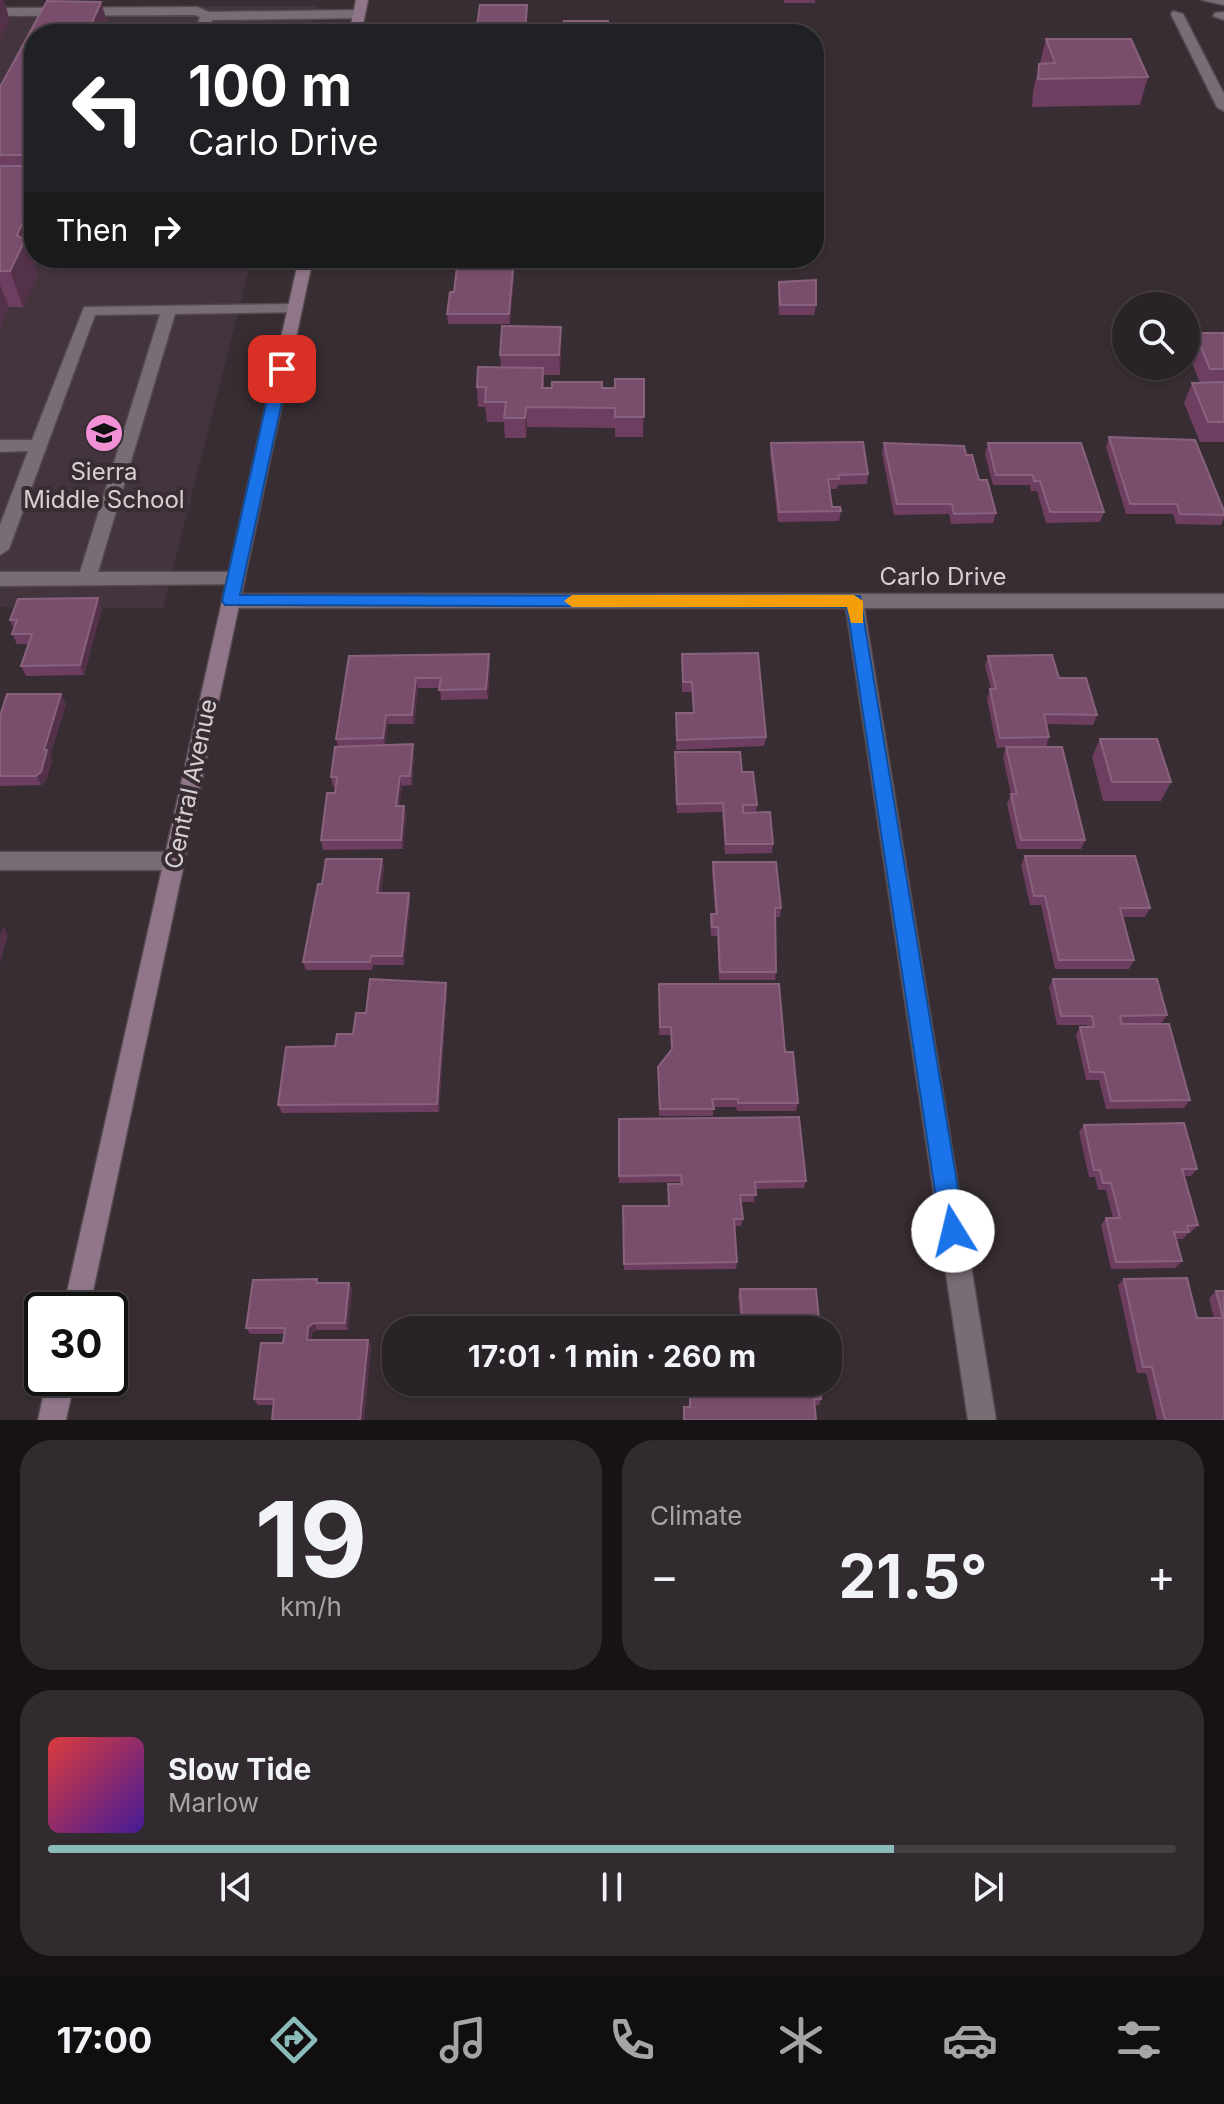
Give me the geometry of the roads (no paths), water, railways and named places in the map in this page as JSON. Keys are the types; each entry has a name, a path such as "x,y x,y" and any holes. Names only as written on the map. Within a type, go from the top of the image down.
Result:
{"main road":[{"path":"357,24 362,0"},
{"name":"Central Avenue","path":"80,1292 304,268"},
{"path":"52,1420 57,1396"}],"street":[{"path":"1209,1 1224,1"},
{"path":"0,12 197,11 207,16 359,14"},
{"path":"1177,14 1224,107"},
{"path":"254,24 257,15"},
{"path":"204,24 207,16"},
{"path":"0,549 89,310 295,309"},
{"path":"87,579 169,310"},
{"path":"0,446 38,445"},
{"path":"0,579 236,579"},
{"name":"Carlo Drive","path":"231,601 1224,601"},
{"path":"854,601 982,1420"},
{"path":"0,861 174,861"}],"place":[{"name":"Sierra Middle School","path":"104,433"}]}
